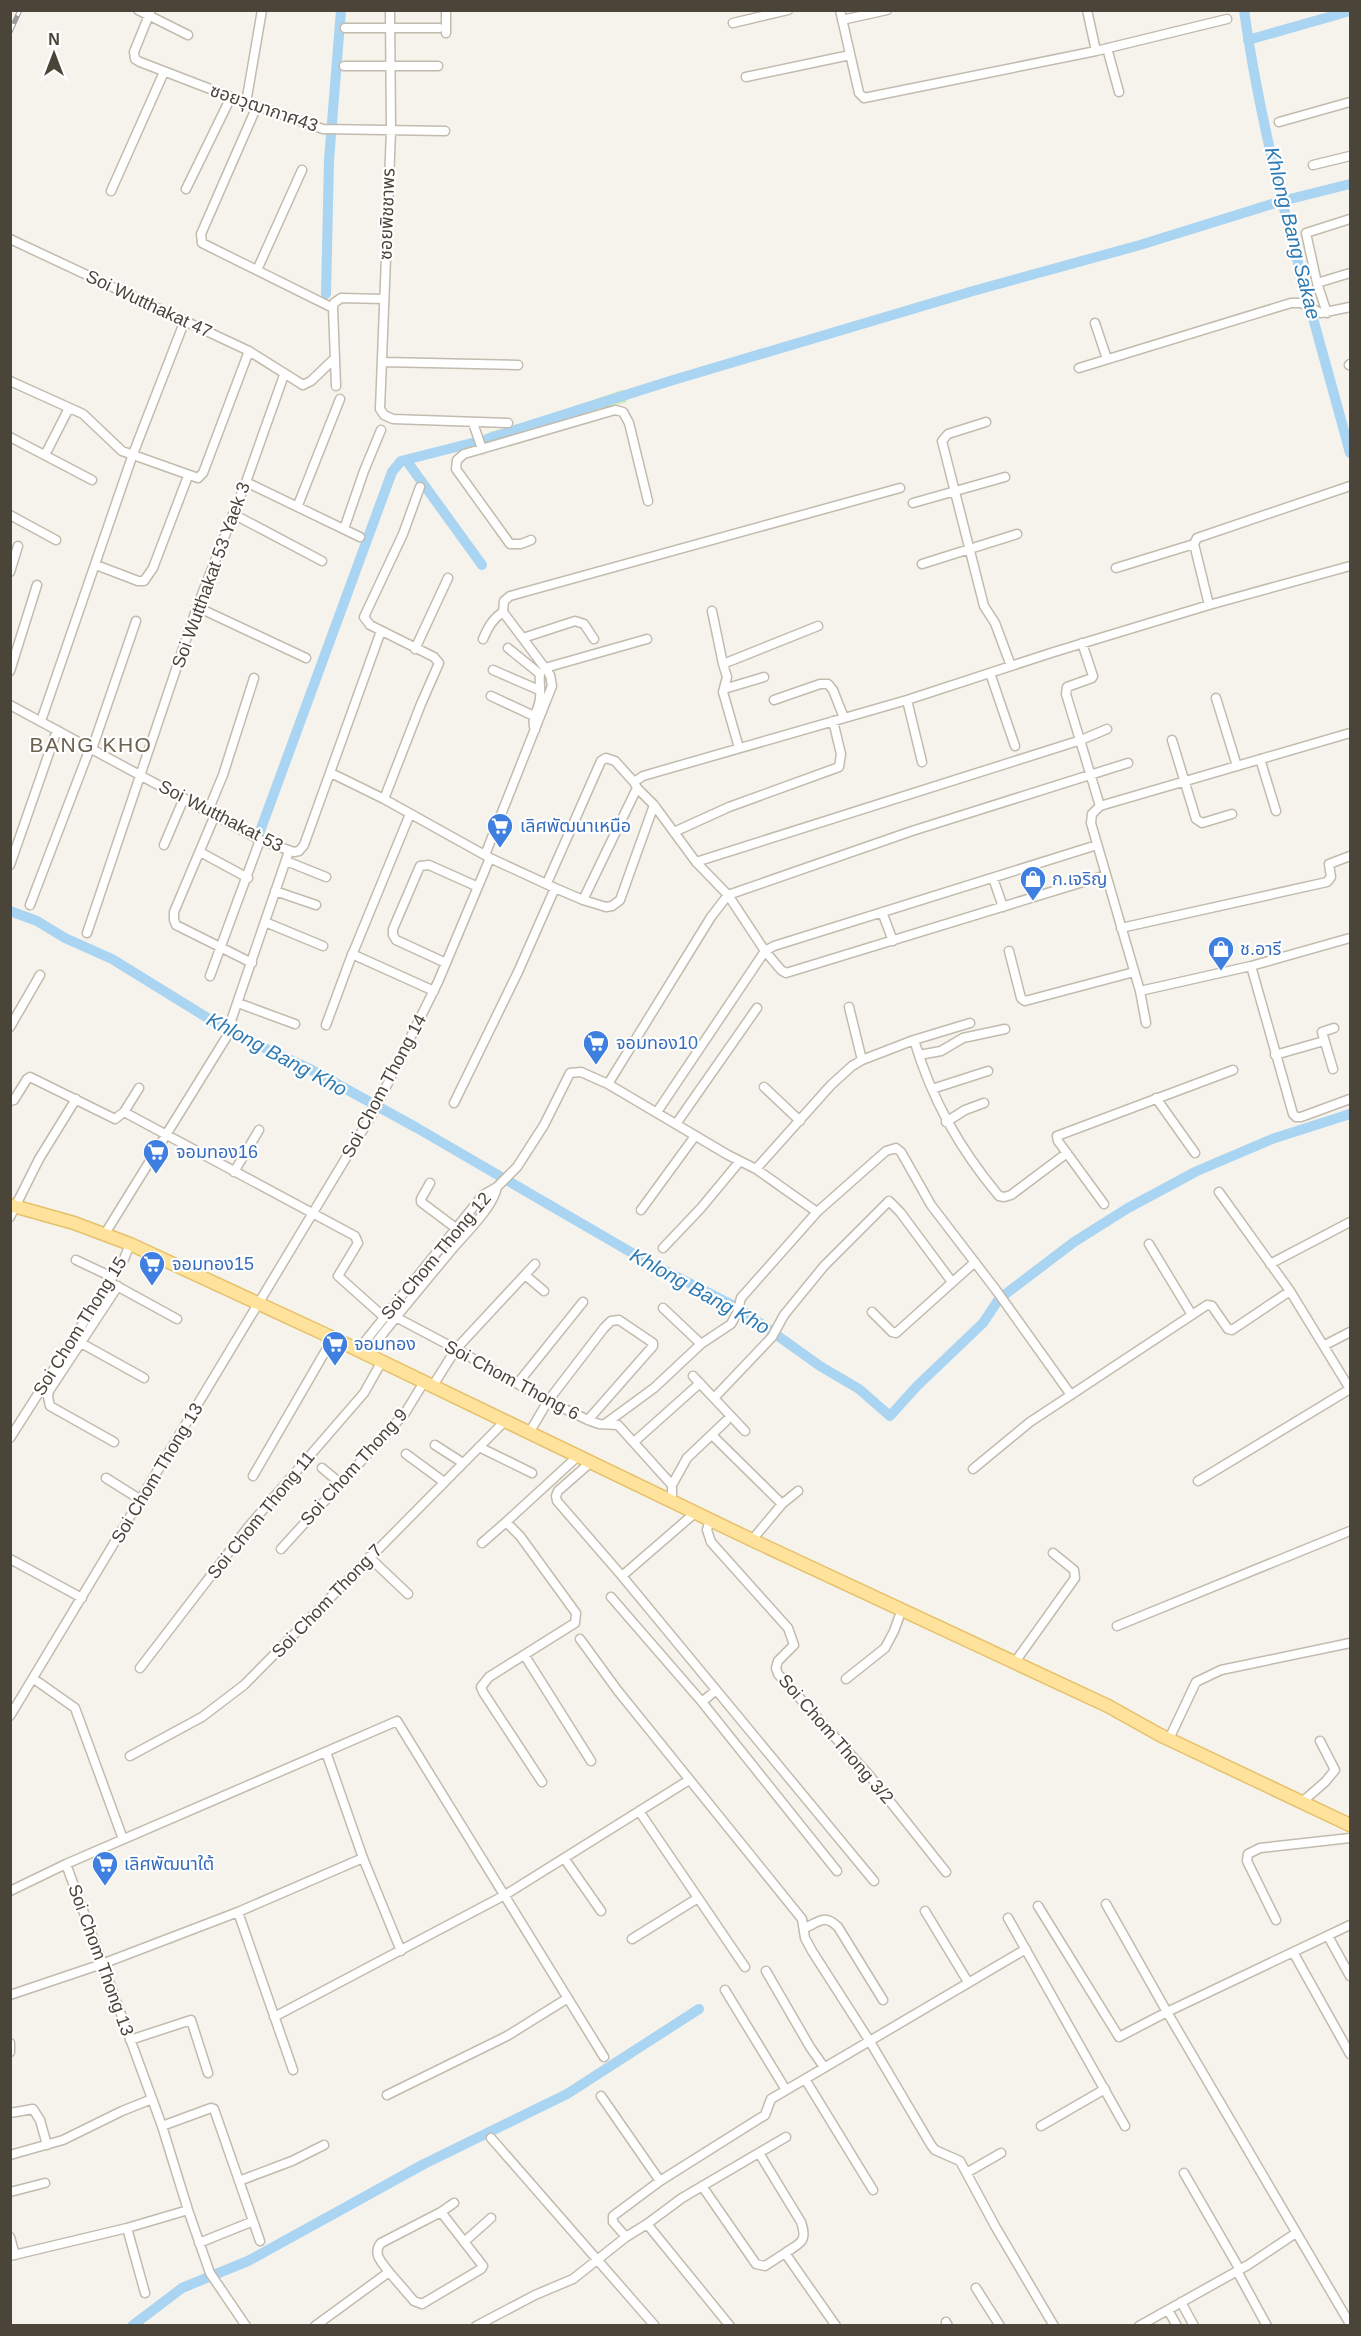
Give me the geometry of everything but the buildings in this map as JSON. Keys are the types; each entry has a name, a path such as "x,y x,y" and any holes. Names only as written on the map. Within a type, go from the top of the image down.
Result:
{"main road":[{"path":"12,1210 105,1233 130,1244 382,1361 752,1540 1108,1706 1169,1739 1350,1825"}],"street":[{"path":"138,10 150,13 188,35"},
{"path":"246,103 262,10"},
{"name":"ซอยพิชชาพร","path":"390,10 391,131 383,362 379,401 384,415 393,419 473,423"},
{"path":"345,27 442,31 446,10"},
{"path":"733,22 788,10"},
{"path":"887,10 841,15 859,93 864,98 1096,51 1227,19"},
{"path":"1087,10 1096,51"},
{"name":"ซอยวุฒากาศ43","path":"150,13 134,52 135,59 164,72 323,129 445,131"},
{"path":"1107,48 1119,92"},
{"path":"746,77 850,55"},
{"path":"344,66 438,66"},
{"path":"111,191 164,72"},
{"path":"186,189 231,97"},
{"path":"1279,122 1350,102"},
{"path":"256,106 201,234 202,243 333,308"},
{"path":"1313,165 1350,156"},
{"path":"257,270 302,170"},
{"path":"1324,313 1306,233 1350,219"},
{"name":"Soi Wutthakat 47","path":"10,239 249,351 284,375"},
{"path":"1317,283 1350,273"},
{"path":"336,386 334,303 341,298 384,299"},
{"path":"1079,368 1291,303 1301,303 1324,313 1350,307"},
{"path":"41,721 133,454 185,320"},
{"path":"1095,323 1107,359"},
{"path":"10,381 83,414 117,449 198,478 203,472 249,351"},
{"path":"284,375 299,383 308,384 335,358"},
{"path":"383,362 518,365"},
{"name":"Soi Wutthakat 53 Yaek 3","path":"87,933 197,607 246,482 284,375"},
{"path":"298,505 340,399"},
{"path":"45,455 69,408"},
{"path":"531,540 521,544 510,544 456,470 457,460 464,454 615,410 623,412 629,423 648,501"},
{"path":"986,422 948,434 943,438 984,606 995,623 1011,666"},
{"path":"482,449 473,423 508,423"},
{"path":"344,529 381,430"},
{"path":"10,437 92,480"},
{"path":"96,565 138,581 144,581 153,568 188,476"},
{"path":"913,503 1005,477"},
{"path":"246,482 298,505 360,537"},
{"path":"1116,568 1194,544 1200,537 1348,487"},
{"path":"384,799 439,663 434,657 381,632 370,625 364,617 403,534 420,488"},
{"path":"647,639 545,668 503,612 504,601 510,596 900,488"},
{"path":"10,514 56,540"},
{"path":"233,514 322,561"},
{"path":"922,564 1017,534"},
{"path":"1194,544 1209,605"},
{"path":"10,572 18,546"},
{"path":"583,900 636,785 643,776 907,700 1082,643 1209,605 1350,566"},
{"path":"415,649 448,578"},
{"path":"10,671 37,585"},
{"path":"197,607 306,658"},
{"path":"712,610 727,677 724,689 739,748"},
{"path":"483,639 490,623 503,612"},
{"path":"30,905 91,749 136,621"},
{"path":"523,638 575,621 584,624 594,639"},
{"path":"723,664 818,626"},
{"path":"381,632 331,773 384,799 487,857 583,900 606,907 620,900 654,805"},
{"path":"1082,643 1093,676 1067,687 1066,690 1100,806"},
{"path":"508,648 540,674 538,690 540,699 532,723 535,730"},
{"name":"Soi Chom Thong 14","path":"259,1304 373,1113 434,991 552,686 550,675 545,668"},
{"path":"493,670 538,690"},
{"path":"990,673 1015,746"},
{"path":"724,689 764,677"},
{"path":"252,963 176,925 174,912 200,852 254,678"},
{"path":"774,700 819,684 828,684 831,686 844,718"},
{"path":"492,696 534,716"},
{"path":"1216,698 1237,766"},
{"path":"907,700 922,762"},
{"name":"Soi Wutthakat 53","path":"10,705 260,840 289,850 299,851 304,845 331,773"},
{"path":"674,832 729,807 839,767 842,754 833,721"},
{"path":"696,862 1081,740 1107,729"},
{"path":"10,865 57,730"},
{"path":"1146,1023 1140,991 1096,845 1091,824 1092,814 1100,806 1350,733"},
{"path":"1172,740 1193,815 1198,822 1207,822 1232,814"},
{"path":"454,1103 519,972 601,761 606,758 615,760 654,805 696,862 728,895 765,951 781,970 793,972 1106,875"},
{"path":"1260,759 1276,811"},
{"path":"817,1212 756,1169 608,1084 711,916 728,895 912,831 1128,763"},
{"path":"164,845 184,798"},
{"path":"326,1025 352,954 410,814"},
{"path":"210,976 248,878 260,840"},
{"path":"657,1112 765,951 1096,845"},
{"path":"105,1233 229,1033 232,1018 289,850"},
{"path":"200,852 248,878"},
{"path":"1121,928 1327,882 1331,877 1329,864 1350,856"},
{"path":"286,861 326,877"},
{"path":"446,963 396,940 393,936 393,929 420,866 429,865 476,886"},
{"path":"993,878 1003,907"},
{"path":"275,891 316,905"},
{"path":"882,912 893,941"},
{"path":"265,922 323,946"},
{"path":"1140,991 1251,966 1350,938"},
{"path":"1009,951 1021,998 1025,1001 1134,972"},
{"path":"352,954 434,991"},
{"path":"1251,966 1293,1114 1296,1117 1350,1099"},
{"path":"10,1027 40,975"},
{"path":"238,1003 295,1024"},
{"path":"849,1007 862,1060"},
{"path":"676,1124 757,1008"},
{"path":"756,1169 831,1085 862,1060 916,1047 970,1023"},
{"path":"1333,1069 1323,1031 1334,1028"},
{"path":"916,1047 941,1051 963,1038 1005,1029"},
{"path":"1275,1055 1324,1041"},
{"path":"916,1047 946,1122 981,1174 999,1196 1011,1195 1067,1153"},
{"path":"1104,1204 1058,1141 1058,1137 1233,1070"},
{"path":"932,1089 988,1071"},
{"name":"Soi Chom Thong 12","path":"363,1352 483,1195 500,1184 517,1167 544,1125 570,1073 581,1072 608,1084"},
{"path":"10,1101 15,1100 30,1077 115,1119 124,1112 139,1088"},
{"path":"764,1087 800,1121"},
{"path":"1156,1098 1195,1153"},
{"path":"12,1210 46,1147 76,1099"},
{"path":"946,1122 965,1110 984,1103"},
{"path":"124,1112 313,1214"},
{"path":"234,1172 259,1130"},
{"path":"641,1210 695,1136"},
{"path":"605,1424 654,1388 701,1344 731,1324 741,1298 817,1212 886,1151 896,1148 931,1205 996,1290 1071,1395"},
{"path":"663,1248 701,1208 740,1161"},
{"path":"430,1183 421,1202 457,1229"},
{"path":"389,1316 477,1219 496,1194 500,1184"},
{"path":"1198,1481 1350,1389 1290,1291 1219,1192"},
{"path":"714,1398 775,1334 778,1322 824,1266 889,1202 900,1212 952,1282"},
{"name":"Soi Chom Thong 6","path":"313,1214 358,1238 358,1243 338,1276 389,1316 456,1349 548,1401 588,1420 618,1425 672,1485"},
{"path":"1270,1264 1350,1222"},
{"name":"Soi Chom Thong 15","path":"10,1438 110,1280 130,1244"},
{"path":"1149,1244 1192,1314"},
{"path":"76,1260 177,1319"},
{"path":"872,1312 895,1333 975,1262"},
{"name":"Soi Chom Thong 9","path":"280,1549 405,1413 456,1349 535,1264"},
{"path":"525,1275 544,1291"},
{"path":"114,1442 50,1406 48,1402 49,1391 118,1286"},
{"path":"973,1469 1030,1422 1192,1314 1210,1304 1228,1329 1232,1330 1290,1291"},
{"path":"518,1383 583,1302"},
{"name":"Soi Chom Thong 13","path":"10,1716 259,1304"},
{"path":"663,1308 701,1344"},
{"path":"529,1433 548,1401 611,1321 619,1320 653,1343 650,1352 588,1420"},
{"path":"1325,1345 1350,1332"},
{"path":"253,1476 333,1338"},
{"path":"81,1343 144,1378"},
{"name":"Soi Chom Thong 11","path":"140,1668 249,1526 364,1393 382,1361"},
{"path":"634,1442 696,1380 745,1431"},
{"path":"672,1500 672,1485 687,1458 726,1421"},
{"name":"Soi Chom Thong 7","path":"130,1756 202,1717 244,1685 504,1422"},
{"path":"712,1435 782,1504"},
{"path":"435,1445 463,1463"},
{"path":"479,1447 532,1473"},
{"path":"406,1454 444,1482"},
{"path":"482,1543 578,1456"},
{"path":"591,1462 558,1491 557,1501 622,1576 874,1881"},
{"path":"322,1468 340,1483"},
{"path":"106,1478 141,1500"},
{"path":"752,1540 782,1504 798,1491"},
{"path":"622,1576 696,1512"},
{"name":"Soi Chom Thong 3/2","path":"710,1519 707,1530 711,1542 788,1628 792,1636 794,1645 778,1661 776,1668 778,1674 869,1775 946,1872"},
{"path":"506,1522 548,1572 577,1617 570,1627 489,1677 482,1687 483,1692 542,1782"},
{"path":"1117,1626 1350,1531"},
{"path":"1015,1662 1075,1578 1074,1570 1053,1553"},
{"path":"369,1557 408,1594"},
{"path":"10,1559 82,1598"},
{"path":"611,1597 702,1702 837,1871"},
{"path":"846,1679 885,1648 902,1609"},
{"path":"580,1639 689,1780 802,1919 805,1938 812,1951 869,2040 931,2145 935,2150 960,2160 995,2226 1054,2325"},
{"path":"1169,1739 1196,1682 1221,1670 1350,1643"},
{"path":"525,1656 591,1761"},
{"path":"34,1679 75,1708 123,1839"},
{"path":"702,1702 716,1690"},
{"name":"Soi Chom Thong 13","path":"246,2325 210,2273 162,2127 66,1864 394,1721 399,1722 504,1895"},
{"path":"1302,1802 1335,1770 1320,1741"},
{"path":"326,1752 363,1858 401,1951"},
{"path":"274,2017 504,1895 689,1780"},
{"path":"639,1811 745,1967"},
{"path":"1276,1920 1247,1862 1248,1854 1260,1848 1350,1838"},
{"path":"10,1995 102,1964 238,1912 363,1858"},
{"path":"564,1858 601,1911"},
{"path":"10,1891 66,1864"},
{"path":"504,1895 604,2057"},
{"path":"632,1939 698,1898"},
{"path":"1106,1904 1350,2325"},
{"path":"1038,1906 1116,2036 1121,2037 1167,2012 1350,1925"},
{"path":"925,1911 969,1982"},
{"path":"238,1912 293,2070"},
{"path":"1008,1918 1125,2126"},
{"path":"805,1928 824,1920 831,1921 838,1928 883,2000"},
{"path":"1328,1936 1350,1976"},
{"path":"626,2237 613,2222 613,2218 660,2181 765,2115 771,2099 1026,1949"},
{"path":"1293,1952 1350,2054"},
{"path":"766,1971 824,2067"},
{"path":"725,1990 786,2090"},
{"path":"387,2095 507,2036 568,1998"},
{"path":"130,2040 191,2020 208,2073"},
{"path":"10,2043 10,2052"},
{"path":"805,2079 873,2190"},
{"path":"1041,2126 1105,2089"},
{"path":"601,2096 660,2181"},
{"path":"10,2156 63,2140 152,2099"},
{"path":"162,2127 213,2108 251,2222 260,2241"},
{"path":"10,2113 33,2109 40,2120 47,2145"},
{"path":"476,2325 573,2279 626,2237 702,2186 786,2137"},
{"path":"491,2138 655,2325"},
{"path":"239,2181 324,2145"},
{"path":"702,2186 758,2265 765,2266 802,2241 805,2234 801,2222 759,2153"},
{"path":"968,2172 1001,2153"},
{"path":"1184,2173 1268,2325"},
{"path":"10,2192 45,2184"},
{"path":"441,2212 482,2262 483,2267 422,2304 414,2301 388,2272 377,2253 378,2246 454,2203"},
{"path":"10,2237 13,2255 127,2228 188,2210"},
{"path":"464,2242 491,2218"},
{"path":"199,2243 251,2222"},
{"path":"647,2224 730,2325"},
{"path":"127,2228 145,2293"},
{"path":"1139,2325 1239,2270 1296,2233"},
{"path":"785,2253 836,2325"},
{"path":"315,2325 388,2272"},
{"path":"976,2288 1000,2325"},
{"path":"1180,2302 1194,2325"},
{"path":"1168,2310 1177,2325"},
{"path":"491,2318 498,2325"}],"green space":[{"path":"622,390 627,402 492,442 489,432 531,421"}],"waterway":[{"path":"326,294 329,160 341,10"},
{"name":"Khlong Bang Sakae","path":"1244,10 1276,178 1350,453"},
{"path":"1248,40 1350,11"},
{"path":"487,439 670,381 973,291 1140,245 1282,201 1350,184"},
{"path":"259,834 392,472 401,461 472,443"},
{"path":"406,460 482,565"},
{"name":"Khlong Bang Kho","path":"10,911 37,921 65,938 112,959 232,1033 308,1068 417,1128 646,1261 740,1309 820,1366 859,1389 890,1416 917,1386 983,1323 999,1299 1074,1242 1128,1208 1197,1171 1272,1139 1350,1114"},
{"path":"132,2326 182,2288 248,2261 424,2164 567,2094 699,2009"}],"railway":[{"path":"10,32 20,10"}],"place":[{"name":"เลิศพัฒนาเหนือ","path":"500,849"},
{"name":"ก.เจริญ","path":"1033,902"},
{"name":"ช.อารี","path":"1221,972"},
{"name":"จอมทอง10","path":"596,1066"},
{"name":"จอมทอง16","path":"156,1175"},
{"name":"จอมทอง15","path":"152,1287"},
{"name":"จอมทอง","path":"335,1367"},
{"name":"เลิศพัฒนาใต้","path":"105,1887"}],"district":[{"name":"BANG KHO","path":"91,745"}]}
